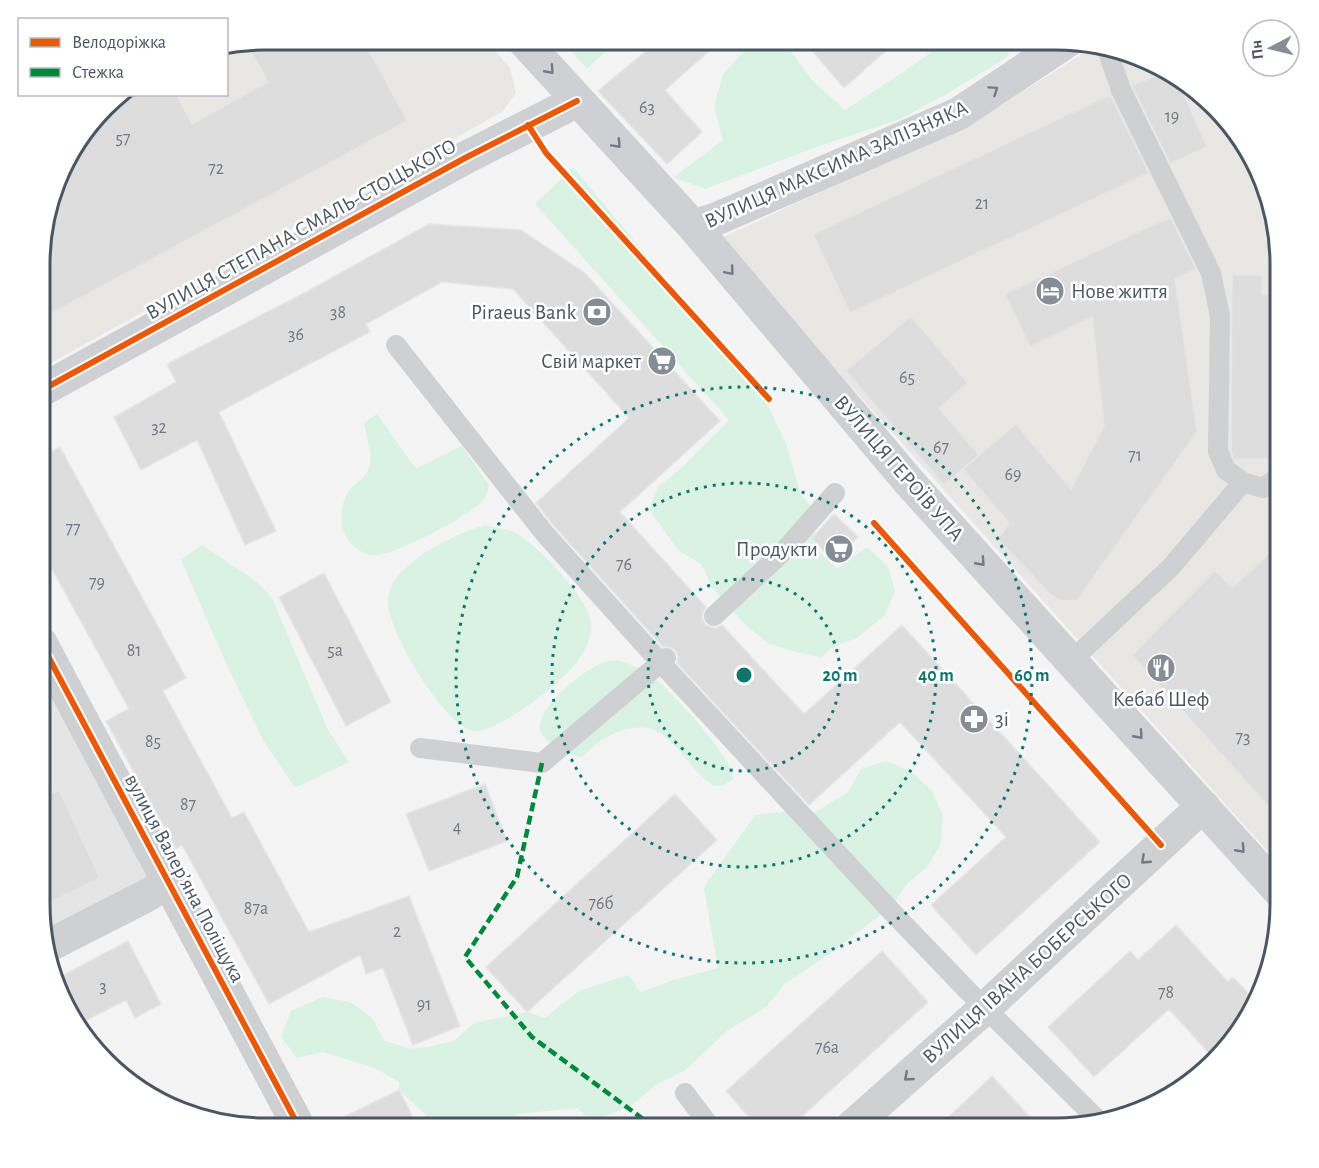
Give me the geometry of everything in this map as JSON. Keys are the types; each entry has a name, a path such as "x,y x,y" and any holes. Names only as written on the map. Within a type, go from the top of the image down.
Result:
{"main road":[{"name":"ВУЛИЦЯ ГЕРОЇВ УПА","path":"532,50 693,226 910,483 1270,881"},
{"name":"ВУЛИЦЯ МАКСИМА ЗАЛІЗНЯКА","path":"693,226 716,219 958,114 1053,50"},
{"name":"ВУЛИЦЯ СТЕПАНА СМАЛЬ-СТОЦЬКОГО","path":"50,386 493,143 577,101"}],"street":[{"name":"вулиця Валерʼяна Поліщука","path":"50,660 294,1118"},
{"name":"ВУЛИЦЯ ІВАНА БОБЕРСЬКОГО","path":"861,1118 986,1008 1203,806"},
{"path":"53,943 169,882"}],"lane":[{"path":"1110,57 1121,90 1211,273 1220,316 1218,451 1226,470 1243,482 1263,488 1269,484"},
{"path":"396,345 545,534 664,660 808,824 1093,1115"},
{"path":"1071,661 1171,567 1243,482"},
{"path":"714,616 783,552 835,493"},
{"path":"420,748 542,763 664,660"},
{"path":"685,1093 704,1118"}],"shaded area":[{"path":"494,50 510,68 516,93 502,112 50,364 51,235 67,178 94,133 112,112 131,96 228,96 228,53 235,51"},
{"path":"1086,52 1111,57 1163,78 1197,103 1225,133 1241,156 1253,181 1262,208 1269,249 1270,854 719,239 982,117"},
{"path":"50,695 161,898 56,957 50,919"}],"green space":[{"path":"571,50 607,50 587,69"},
{"path":"746,50 791,50 813,81 845,110 934,50 1011,50 1007,57 900,119 816,147 705,189 674,177 723,140 714,107 723,74"},
{"path":"573,167 764,397 786,444 801,495 813,508 816,549 837,569 867,547 888,566 895,591 885,615 858,637 830,649 822,657 770,644 730,609 713,588 701,564 678,550 649,509 658,487 679,470 729,420 535,204"},
{"path":"377,414 416,469 462,446 489,485 483,501 458,519 393,551 371,555 358,550 348,540 342,527 342,513 347,495 368,471 370,454 364,423"},
{"path":"485,525 516,533 547,559 579,596 590,618 591,631 588,642 575,664 544,694 499,724 475,731 463,726 448,713 419,675 396,631 388,599 392,586 412,562 442,543"},
{"path":"202,545 256,581 272,598 328,730 349,762 295,788 263,740 181,560"},
{"path":"615,660 649,674 673,696 724,757 731,769 733,779 724,785 713,786 668,739 657,731 643,728 627,729 607,737 581,757 565,751 546,739 540,729 541,720 554,700 584,673 604,662"},
{"path":"886,761 912,772 932,791 943,816 941,843 928,866 907,884 892,906 828,955 785,984 767,1006 727,1031 684,1071 654,1086 631,1106 601,1118 589,1118 577,1108 518,1114 512,1118 428,1118 399,1090 399,1082 375,1068 323,1052 297,1058 281,1037 291,1011 323,997 350,1002 371,1017 385,1041 411,1049 454,1041 474,1023 527,1012 545,1018 579,991 628,975 641,992 718,968 704,887 755,815 804,810 812,814 848,792 861,769"}],"building":[{"path":"250,50 369,50 407,121 50,314 50,249 57,208 78,156 112,112 131,96 177,96 192,124 268,82"},
{"path":"710,50 665,90 702,132 667,164 598,91 646,51"},
{"path":"811,50 887,50 844,88"},
{"path":"1157,75 1183,92 1207,147 1170,163 1132,86"},
{"path":"1110,95 1149,173 850,313 813,234"},
{"path":"1170,217 1196,269 1175,279 1197,432 1077,600 1062,601 1051,595 998,539 1009,523 963,469 1016,424 1071,489 1104,426 1092,317 1030,347 1005,294"},
{"path":"429,224 521,230 585,273 720,421 620,512 706,607 702,618 706,625 716,628 722,625 804,714 902,625 1100,842 976,955 931,905 1006,837 900,722 809,805 677,663 678,656 675,650 663,647 536,503 629,418 513,289 442,282 366,324 370,332 219,412 276,531 245,545 197,440 141,470 114,417 176,382 167,364 306,292"},
{"path":"1232,275 1262,275 1262,294 1269,294 1269,459 1234,459 1231,452"},
{"path":"911,316 968,383 939,408 979,455 944,485 846,371"},
{"path":"60,447 186,678 163,691 232,818 244,812 309,932 409,896 460,1026 413,1045 383,968 366,974 360,955 269,1004 182,845 176,849 106,721 129,709 50,565 50,453"},
{"path":"834,514 858,537 833,561 812,538"},
{"path":"1269,553 1270,808 1132,655 1215,570 1232,588"},
{"path":"324,573 391,702 346,726 279,597"},
{"path":"485,784 507,841 429,871 406,814"},
{"path":"59,790 100,878 50,902 50,794"},
{"path":"675,794 717,840 527,1012 486,967"},
{"path":"1176,925 1228,982 1233,977 1249,995 1241,1012 1209,1054 1169,1009 1094,1077 1048,1027 1130,951 1138,960"},
{"path":"128,941 161,1004 135,1018 126,1000 85,1021 78,1012 62,976"},
{"path":"882,951 928,1002 800,1118 750,1118 726,1091"},
{"path":"992,1076 1031,1118 948,1118"},
{"path":"399,1090 413,1118 342,1118"}],"marked path":[{"path":"542,763 517,877 465,957 532,1037 642,1118"}],"cycle path":[{"path":"50,386 465,158 577,101"},
{"path":"528,125 546,153 769,399"},
{"path":"874,523 1161,845"},
{"path":"50,660 294,1118"}],"place":[{"name":"Нове життя","path":"1050,291"},
{"name":"Piraeus Bank","path":"597,312"},
{"name":"Свій маркет","path":"662,361"},
{"name":"Продукти","path":"839,549"},
{"name":"Кебаб Шеф","path":"1161,668"},
{"name":"3і","path":"974,719"}]}
